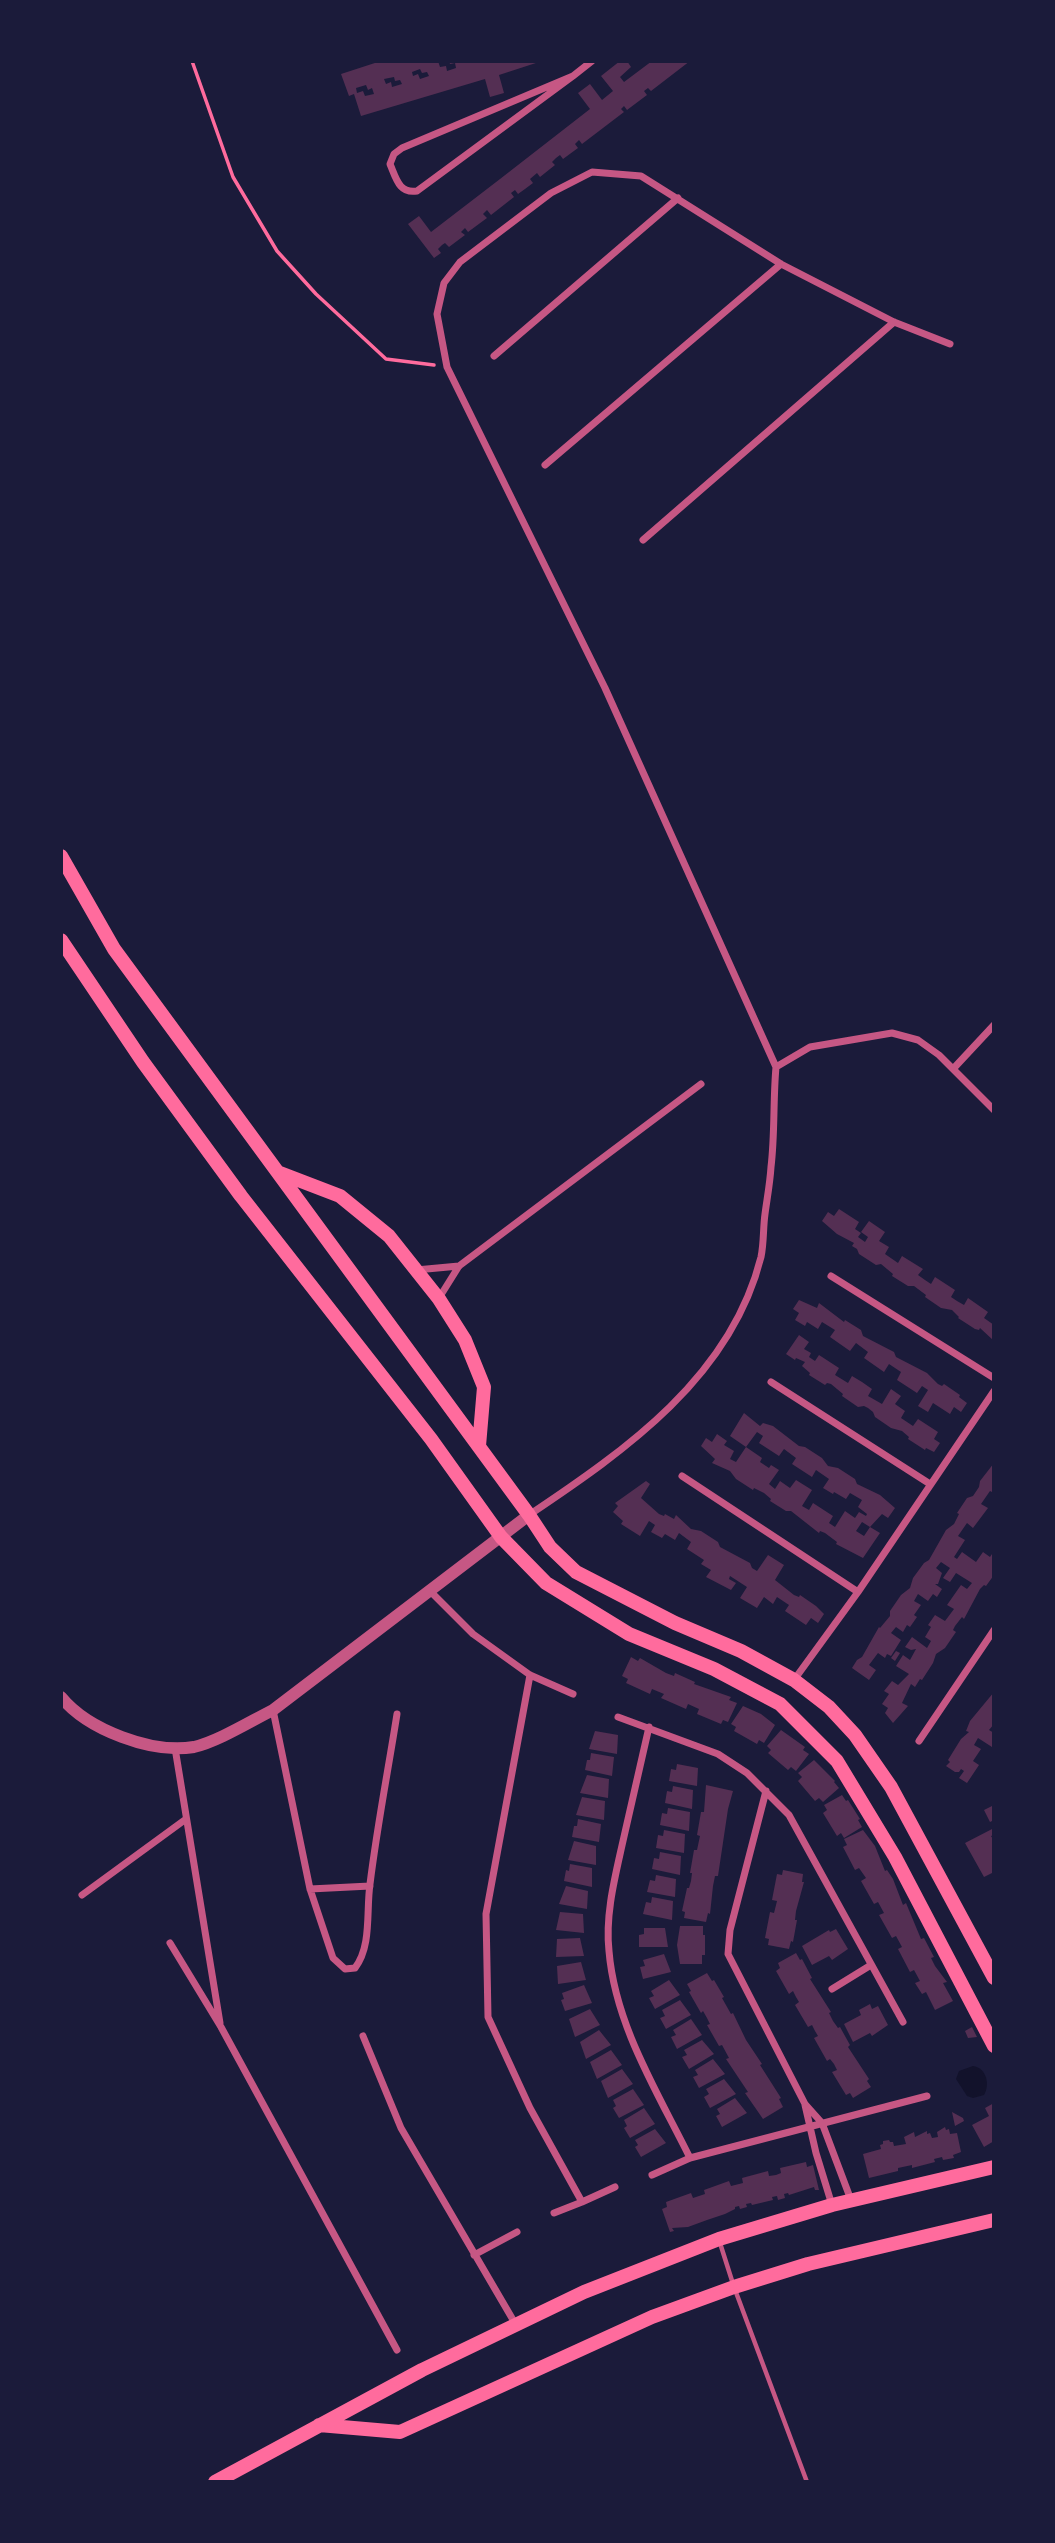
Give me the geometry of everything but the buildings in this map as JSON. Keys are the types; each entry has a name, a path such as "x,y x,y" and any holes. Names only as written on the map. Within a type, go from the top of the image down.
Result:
{"main road":[{"path":"61,856 114,949 530,1515 550,1547 576,1572 675,1623 741,1651 794,1680 829,1707 855,1735 891,1787 994,1979"},
{"path":"61,940 168,1096 242,1196 431,1439 501,1537 546,1583 629,1634 714,1669 780,1704 837,1761 895,1857 994,2046"},
{"path":"279,1173 340,1196 389,1236 439,1299 465,1340 484,1387 479,1446"},
{"path":"215,2482 317,2424 584,2292 719,2239 832,2204 994,2167"},
{"path":"317,2424 400,2432 652,2317 734,2287 808,2264 994,2220"}],"street":[{"path":"573,76 402,148 394,154 390,164 400,188 409,192 416,191 573,76 592,61"},
{"path":"61,1697 68,1706 101,1728 130,1741 174,1746 194,1746 233,1731 273,1710 530,1515 621,1451 660,1418 691,1386 718,1351 741,1312 761,1255 772,1166 776,1066 605,688 447,366 437,314 444,283 460,262 551,193 592,172 641,176 781,264 894,322 950,344"},
{"path":"494,356 678,198"},
{"path":"545,466 781,264"},
{"path":"643,540 894,322"},
{"path":"953,1069 994,1025"},
{"path":"776,1066 810,1047 892,1033 918,1040 939,1055 992,1105"},
{"path":"439,1299 459,1266 701,1084"},
{"path":"416,1270 459,1266"},
{"path":"831,1276 994,1378"},
{"path":"771,1382 930,1485"},
{"path":"794,1680 858,1592 994,1391"},
{"path":"682,1476 858,1592"},
{"path":"431,1592 473,1634 530,1675 573,1694"},
{"path":"919,1741 994,1630"},
{"path":"530,1675 486,1914 488,2017 530,2108 582,2202"},
{"path":"273,1710 310,1889 333,1958 345,1969 355,1968 362,1959 366,1942 370,1886 397,1714"},
{"path":"618,1717 718,1754 747,1773 789,1815 902,2022"},
{"path":"649,1727 609,1912 608,1951 618,1999 627,2024 690,2158"},
{"path":"174,1746 221,2027"},
{"path":"766,1791 730,1930 728,1954 805,2104 822,2123 852,2200"},
{"path":"82,1895 187,1819"},
{"path":"310,1889 370,1886"},
{"path":"170,1943 221,2027 397,2350"},
{"path":"832,1989 871,1965"},
{"path":"363,2036 401,2128 516,2325"},
{"path":"652,2175 690,2158 927,2096"},
{"path":"805,2104 809,2127 832,2204"},
{"path":"554,2213 615,2186"},
{"path":"474,2255 517,2231"}],"lane":[{"path":"719,2239 734,2287 807,2482"}],"path":[{"path":"192,61 233,177 277,251 316,294 386,359 447,366"}],"shaded area":[{"path":"973,2066 984,2073 987,2082 984,2095 973,2098 967,2096 956,2079 959,2071"}]}
